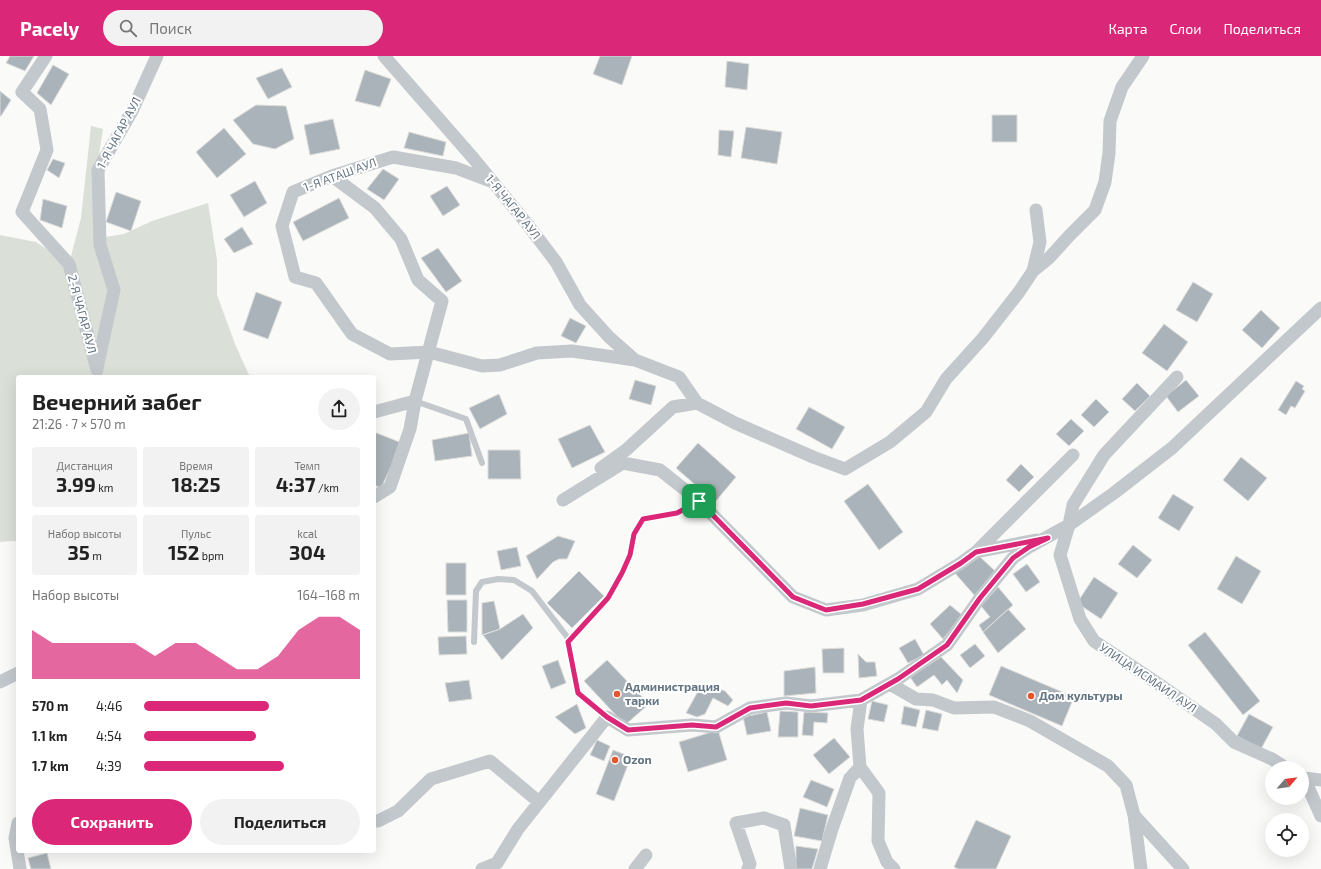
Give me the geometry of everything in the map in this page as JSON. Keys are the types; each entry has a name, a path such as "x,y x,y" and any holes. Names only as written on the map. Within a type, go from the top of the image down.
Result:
{"street":[{"name":"2-Я ЧАГАР АУЛ","path":"46,56 22,92 40,109 47,150 22,212 69,264 97,374"},
{"name":"1-Я ЧАГАР АУЛ","path":"97,374 114,290 100,244 98,170 132,111 157,56"},
{"name":"1-Я ЧАГАР АУЛ","path":"384,56 493,182 528,225 556,262 580,305 609,337 636,360"},
{"path":"429,352 482,366 500,365 537,354 572,351 636,360 679,377 697,403 735,423 813,457 846,469 890,442 926,412 946,379 987,332 1019,292 1033,271 1050,258 1095,210 1105,182 1109,153 1110,121 1122,87 1143,56"},
{"name":"1-Я АТАШ АУЛ","path":"429,352 390,354 352,334 316,283 294,277 282,226 292,192 332,176 393,157 456,168 493,182"},
{"path":"332,176 375,208 401,239 418,280 442,301 415,401 410,429 390,487 376,496"},
{"path":"1033,271 1040,242 1036,210"},
{"path":"482,869 497,863 518,829 607,717 628,730 692,725 716,727 750,708 786,703 811,706 861,700 890,684 947,645 980,598 1013,558 1029,547 1048,538 1069,525 1114,493 1172,448 1321,308"},
{"name":"УЛИЦА ИСМАИЛ АУЛ","path":"1177,377 1104,455 1074,505 1060,555 1080,619 1094,641 1216,724 1234,742 1275,761"},
{"path":"376,411 415,401"},
{"path":"697,403 673,407 626,450 596,471 563,500 624,463 660,470 699,501 793,597 826,610 863,604 918,589 961,563 976,552 1073,455"},
{"path":"976,552 1048,538"},
{"path":"0,682 16,674"},
{"path":"890,684 916,699 933,700 954,708 994,707 1030,721 1108,766 1126,785 1134,815 1141,869"},
{"path":"861,700 857,729 860,768 879,793 878,842 887,862 894,869"},
{"path":"376,821 398,811 432,779 490,761 539,802"},
{"path":"820,869 850,778 860,768"},
{"path":"1309,779 1321,780"},
{"path":"1309,791 1321,816"},
{"path":"1134,815 1183,869"},
{"path":"748,869 750,864 736,823 764,818 784,824 790,869"},
{"path":"16,833 16,844"},
{"path":"17,853 20,869"},
{"path":"636,869 646,855"}],"lane":[{"path":"415,401 466,419 482,463"},
{"path":"568,642 608,598 630,555 634,534 643,519 677,513 699,501"},
{"path":"474,642 476,591 482,582 498,579 514,580 532,591 568,638 578,693 607,717"}],"shaded area":[{"path":"91,126 103,129 95,180 100,238 124,234 152,221 208,203 217,260 217,295 235,344 250,375 16,375 16,542 0,542 0,235 36,242 69,264 81,218"}],"building":[{"path":"10,56 34,56 25,71 6,63"},
{"path":"600,56 632,56 622,85 593,74"},
{"path":"727,61 749,64 747,90 725,87"},
{"path":"53,65 69,74 51,105 37,93"},
{"path":"282,68 292,87 268,99 256,78"},
{"path":"365,70 391,79 380,107 355,101"},
{"path":"0,91 11,100 1,116 0,116"},
{"path":"256,105 286,106 294,139 275,149 253,144 233,120"},
{"path":"992,115 1017,115 1017,142 992,142"},
{"path":"333,119 340,149 310,155 304,125"},
{"path":"746,127 782,132 777,164 741,158"},
{"path":"224,128 246,154 217,178 196,152"},
{"path":"719,130 734,131 731,157 718,155"},
{"path":"409,132 446,142 443,156 404,148"},
{"path":"53,159 65,163 59,178 47,170"},
{"path":"383,169 399,179 384,200 367,189"},
{"path":"255,181 267,203 244,217 230,195"},
{"path":"447,186 460,205 443,216 430,196"},
{"path":"116,192 141,201 131,231 106,222"},
{"path":"339,198 349,218 303,241 293,222"},
{"path":"43,199 67,206 62,228 40,220"},
{"path":"242,227 253,244 234,253 224,239"},
{"path":"438,248 462,281 446,292 421,258"},
{"path":"1193,282 1213,294 1197,322 1176,310"},
{"path":"256,292 282,302 268,339 243,330"},
{"path":"1261,310 1280,328 1262,348 1242,330"},
{"path":"570,318 586,326 576,343 561,336"},
{"path":"1164,324 1188,342 1167,371 1142,353"},
{"path":"635,380 656,386 651,405 629,399"},
{"path":"1186,380 1199,396 1178,412 1166,396"},
{"path":"1296,381 1304,386 1302,389 1305,391 1295,408 1291,406 1286,415 1278,410"},
{"path":"1137,383 1150,396 1135,411 1122,399"},
{"path":"499,394 507,414 480,429 469,408"},
{"path":"1096,399 1109,412 1094,427 1081,415"},
{"path":"809,407 845,427 832,449 796,429"},
{"path":"1071,419 1084,431 1069,446 1056,434"},
{"path":"590,425 605,452 572,468 558,439"},
{"path":"376,433 402,443 381,488 376,486"},
{"path":"469,433 472,456 435,461 432,440"},
{"path":"698,443 736,477 715,502 676,468"},
{"path":"488,450 520,450 521,479 488,479"},
{"path":"1241,457 1267,478 1248,501 1223,480"},
{"path":"1021,464 1034,477 1019,492 1006,480"},
{"path":"868,484 903,532 879,550 844,501"},
{"path":"1173,494 1194,507 1179,531 1158,518"},
{"path":"558,536 575,541 567,559 559,559 553,562 537,579 526,556"},
{"path":"1133,545 1152,560 1137,578 1118,564"},
{"path":"517,547 521,566 501,570 497,551"},
{"path":"978,555 995,571 975,596 954,572"},
{"path":"1236,556 1261,571 1242,604 1217,589"},
{"path":"446,563 466,563 466,595 446,595"},
{"path":"1027,564 1040,582 1026,592 1013,574"},
{"path":"579,571 604,596 572,628 547,603"},
{"path":"1094,577 1118,593 1101,619 1077,603"},
{"path":"998,587 1013,605 983,632 979,625 990,617 981,606"},
{"path":"447,600 467,600 467,632 448,632"},
{"path":"494,601 500,629 482,635 482,603"},
{"path":"950,605 962,615 943,639 930,624"},
{"path":"1008,609 1026,629 998,653 983,632"},
{"path":"523,614 533,628 502,660 483,635 500,629"},
{"path":"1205,632 1260,701 1243,715 1188,645"},
{"path":"466,636 467,654 439,655 438,637"},
{"path":"915,639 924,655 908,663 899,648"},
{"path":"975,644 985,656 970,668 960,655"},
{"path":"844,648 844,673 823,673 822,649"},
{"path":"858,654 866,662 875,662 877,676 859,678"},
{"path":"941,657 963,680 957,693 947,680 942,685 934,675 917,687 910,677"},
{"path":"558,660 566,683 551,689 542,666"},
{"path":"607,660 649,704 625,725 584,681"},
{"name":"Дом культуры","path":"1001,666 1074,697 1062,726 989,695"},
{"path":"815,667 816,693 784,696 784,671"},
{"path":"469,680 472,699 449,702 445,683"},
{"path":"702,684 725,691 733,700 728,706 713,698 705,714 697,717 686,713"},
{"path":"872,701 888,705 884,722 868,719"},
{"path":"577,704 586,728 575,734 555,717"},
{"path":"904,706 920,710 916,727 901,724"},
{"path":"926,710 942,714 938,731 922,728"},
{"path":"780,711 798,712 798,737 778,737"},
{"path":"767,712 771,731 747,735 743,717"},
{"path":"804,712 828,713 827,723 814,722 813,736 802,735"},
{"path":"1249,714 1273,727 1261,749 1237,736"},
{"path":"718,730 727,760 688,772 679,742"},
{"path":"834,738 850,757 829,774 813,755"},
{"path":"597,740 610,746 604,761 590,755"},
{"path":"613,750 631,757 614,801 596,794"},
{"path":"811,780 834,789 827,807 803,797"},
{"path":"800,808 828,815 822,841 794,836"},
{"path":"976,820 1011,836 996,869 958,869 954,867"},
{"path":"796,846 818,849 812,869 796,869"},
{"path":"47,853 51,869 31,869 28,858"}],"place":[{"name":"Администрация тарки","path":"617,694"},
{"name":"Дом культуры","path":"1031,696"},
{"name":"Ozon","path":"615,760"}],"route":[{"path":"699,501 793,597 826,610 863,604 918,589 961,563 976,552 1048,538 1029,547 1013,558 980,598 947,645 898,679 861,700 811,706 786,703 750,708 716,727 692,725 628,730 607,717 578,693 568,642 608,598 630,555 634,534 643,519 677,513 699,501"}]}
